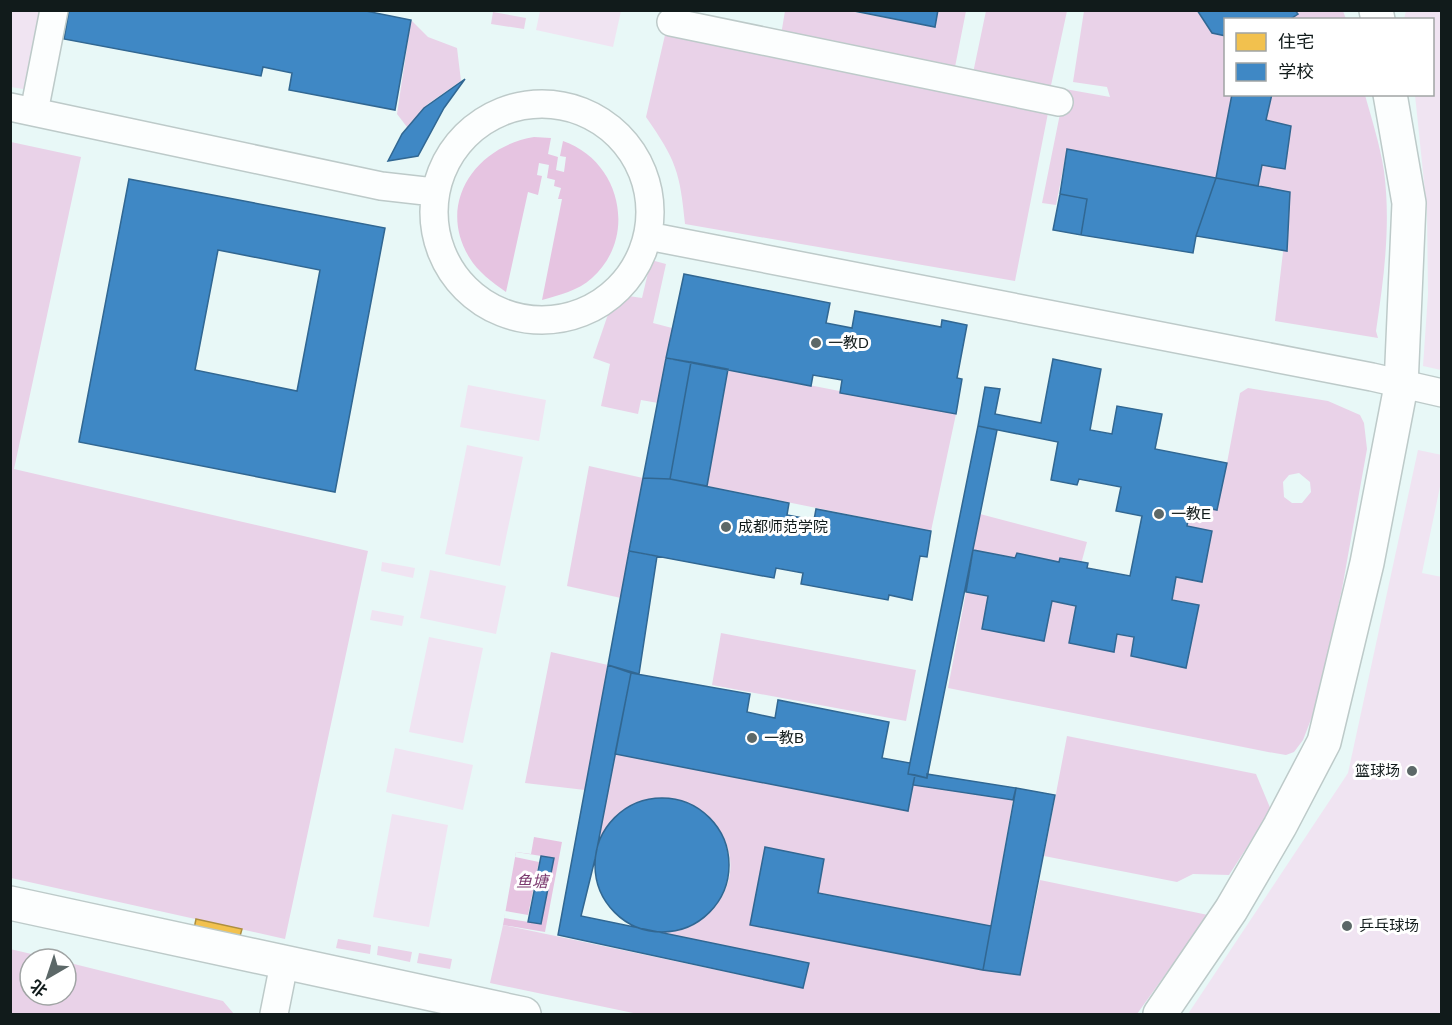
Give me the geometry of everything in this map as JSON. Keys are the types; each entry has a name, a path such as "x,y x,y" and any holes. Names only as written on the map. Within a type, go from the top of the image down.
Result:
{"street":[{"path":"54,10 22,109 381,186 434,192"},
{"path":"671,22 1059,102"},
{"path":"1160,1014 1231,910 1280,826 1324,742 1367,563 1401,386 1409,203 1390,96"},
{"path":"530,103 565,106 598,119 624,141 643,171 650,205 648,236 633,272 608,299 575,317 538,321 501,314 470,294 446,265 434,230 434,192 446,159 467,131 496,112 530,103"},
{"path":"648,236 1360,374 1401,386 1442,393"},
{"path":"10,903 486,1010 524,1014"},
{"path":"274,1014 284,964"}],"shaded area":[{"path":"1295,10 1343,11 1346,18 1290,18"},
{"path":"10,11 45,11 29,90 11,87"},
{"path":"540,11 621,11 613,47 536,30"},
{"path":"785,11 849,11 935,27 938,11 966,11 955,67 781,35"},
{"path":"986,11 1067,11 1050,90 973,73"},
{"path":"1084,11 1197,11 1212,33 1224,36 1224,96 1232,96 1216,178 1067,149 1056,205 1042,203 1065,89 1110,97 1107,87 1073,82"},
{"path":"1406,11 1441,11 1441,370 1423,366 1428,294 1427,211 1415,96 1434,96 1434,18 1404,18"},
{"path":"493,12 526,18 524,29 491,24"},
{"path":"411,20 428,37 457,48 461,81 428,104 407,127 397,114"},
{"path":"665,35 1048,113 1015,281 685,224 675,167 646,117"},
{"path":"1272,96 1365,96 1380,152 1386,191 1386,251 1376,331 1378,338 1275,321 1290,192 1258,186 1262,165 1285,169 1291,126 1266,120"},
{"path":"11,142 81,157 14,469 368,551 285,939 11,878"},
{"path":"651,260 666,264 653,323 672,328 658,403 641,400 638,414 601,406 610,364 593,358 615,294 642,298"},
{"path":"728,369 956,414 931,531 707,486"},
{"path":"468,385 546,400 539,441 460,427"},
{"path":"1248,388 1328,401 1360,415 1364,423 1367,449 1342,589 1315,709 1303,740 1294,752 1286,755 1268,752 948,688 966,592 988,596 982,629 1044,641 1052,601 1076,606 1114,651 1117,634 1134,637 1131,656 1186,667 1199,605 1172,600 1191,505 1227,463 1240,393","holes":["1299,473 1310,482 1311,492 1302,503 1292,503 1284,497 1283,482 1289,475"]},
{"path":"467,445 523,457 500,566 445,554"},
{"path":"1418,450 1442,455 1441,482 1422,573 1442,577 1441,1014 1188,1014 1348,773"},
{"path":"589,466 643,478 621,598 567,586"},
{"path":"980,514 1087,542 1081,564 1017,553 1015,558 973,550"},
{"path":"382,562 415,568 413,578 381,571"},
{"path":"430,570 506,586 496,634 420,618"},
{"path":"372,610 404,616 402,626 370,620"},
{"path":"721,633 916,670 906,721 712,685"},
{"path":"429,637 483,648 463,743 409,732"},
{"path":"551,652 608,665 585,790 525,783"},
{"path":"1067,736 1256,774 1271,810 1229,875 1193,874 1177,882 1044,856"},
{"path":"395,748 473,765 463,810 386,792"},
{"path":"615,754 908,811 913,785 1013,800 991,926 818,893 824,859 765,847 750,925 886,947 1020,975 1040,880 1208,915 1137,1014 638,1014 490,983 503,925 803,988 809,963 652,931 689,926 711,911 717,904 730,876 728,849 716,826 696,809 671,800 644,801 619,815 598,844"},
{"path":"392,814 448,825 429,927 373,917"},
{"path":"338,939 371,945 370,954 336,948"},
{"path":"378,946 412,952 410,962 377,955"},
{"path":"10,949 18,951 18,1007 78,1007 78,965 223,1001 234,1014 11,1014"},
{"path":"419,953 452,959 450,969 417,963"}],"water":[{"path":"534,137 551,138 548,154 558,157 556,170 564,172 566,157 560,156 563,141 583,151 598,165 610,182 616,202 618,222 615,242 606,261 592,278 575,289 542,300 562,199 558,199 561,188 554,186 555,180 547,178 549,165 539,163 537,175 542,176 538,195 528,192 506,292 481,272 469,257 460,236 457,216 460,197 468,180 480,164 513,142"},
{"name":"鱼塘","path":"534,837 562,842 545,932 503,925 516,852 531,854"}],"pier":[{"path":"516,852 554,858 541,924 504,918 505,911 528,915 539,862 515,857"}],"building: 住宅":[{"path":"196,919 242,929 238,943 193,934"}],"building: 学校":[{"path":"69,10 361,10 411,20 395,110 289,90 292,73 263,67 261,76 64,39"},
{"path":"849,10 938,10 935,27"},
{"path":"1197,10 1295,10 1298,14 1292,18 1224,18 1224,36 1212,33"},
{"path":"465,79 444,108 418,156 388,161 402,134 424,108"},
{"path":"1232,96 1272,96 1266,120 1291,126 1285,169 1262,165 1258,186 1216,178"},
{"path":"1067,149 1216,178 1196,236 1193,253 1081,235 1087,199 1060,194"},
{"path":"1216,178 1290,192 1287,251 1196,236"},
{"path":"129,179 385,228 335,492 79,442","holes":["218,250 320,270 297,391 195,370"]},
{"path":"1060,194 1087,199 1081,235 1053,230"},
{"name":"一教D","path":"684,274 830,303 826,323 852,328 855,311 941,327 942,320 967,325 957,378 962,379 956,414 840,393 842,380 813,375 811,386 666,358"},
{"path":"666,358 691,362 670,479 643,478"},
{"name":"一教E","path":"1053,359 1101,369 1090,430 1112,434 1117,406 1162,414 1155,449 1227,463 1217,510 1191,505 1187,526 1212,531 1202,582 1176,577 1172,600 1199,605 1186,668 1131,656 1134,637 1117,634 1114,652 1069,643 1076,606 1052,601 1044,641 982,629 988,596 966,592 973,550 1015,558 1017,553 1059,562 1060,558 1088,563 1087,568 1130,576 1142,516 1116,511 1121,487 1079,479 1077,485 1051,480 1058,442 978,426 985,387 1000,389 995,414 1041,423"},
{"path":"691,362 728,369 707,486 670,479"},
{"path":"978,426 997,430 927,778 908,774"},
{"path":"643,478 670,479 789,503 787,515 814,520 816,509 931,531 927,557 920,556 912,600 889,595 888,600 801,584 803,573 776,568 774,578 629,551"},
{"path":"629,551 657,556 639,674 608,665"},
{"path":"608,665 631,673 595,859 581,916 809,963 803,988 558,935"},
{"name":"一教B","path":"631,673 750,694 747,712 775,718 778,700 889,722 882,758 910,763 908,774 915,775 908,811 615,754"},
{"path":"927,774 1016,788 1013,800 913,785 915,775 927,778"},
{"path":"1016,788 1055,795 1020,975 983,970"},
{"path":"662,798 688,803 709,818 724,839 729,865 724,891 709,912 688,927 662,932 636,927 615,912 600,891 595,865 600,839 615,818 636,803"},
{"path":"765,847 824,859 818,893 991,926 983,970 750,925"},
{"path":"541,856 554,858 541,924 528,922"}],"place":[{"name":"一教D","path":"816,343"},
{"name":"一教E","path":"1159,514"},
{"name":"成都师范学院","path":"726,527"},
{"name":"一教B","path":"752,738"},
{"name":"篮球场","path":"1412,771"},
{"name":"乒乓球场","path":"1347,926"}]}
